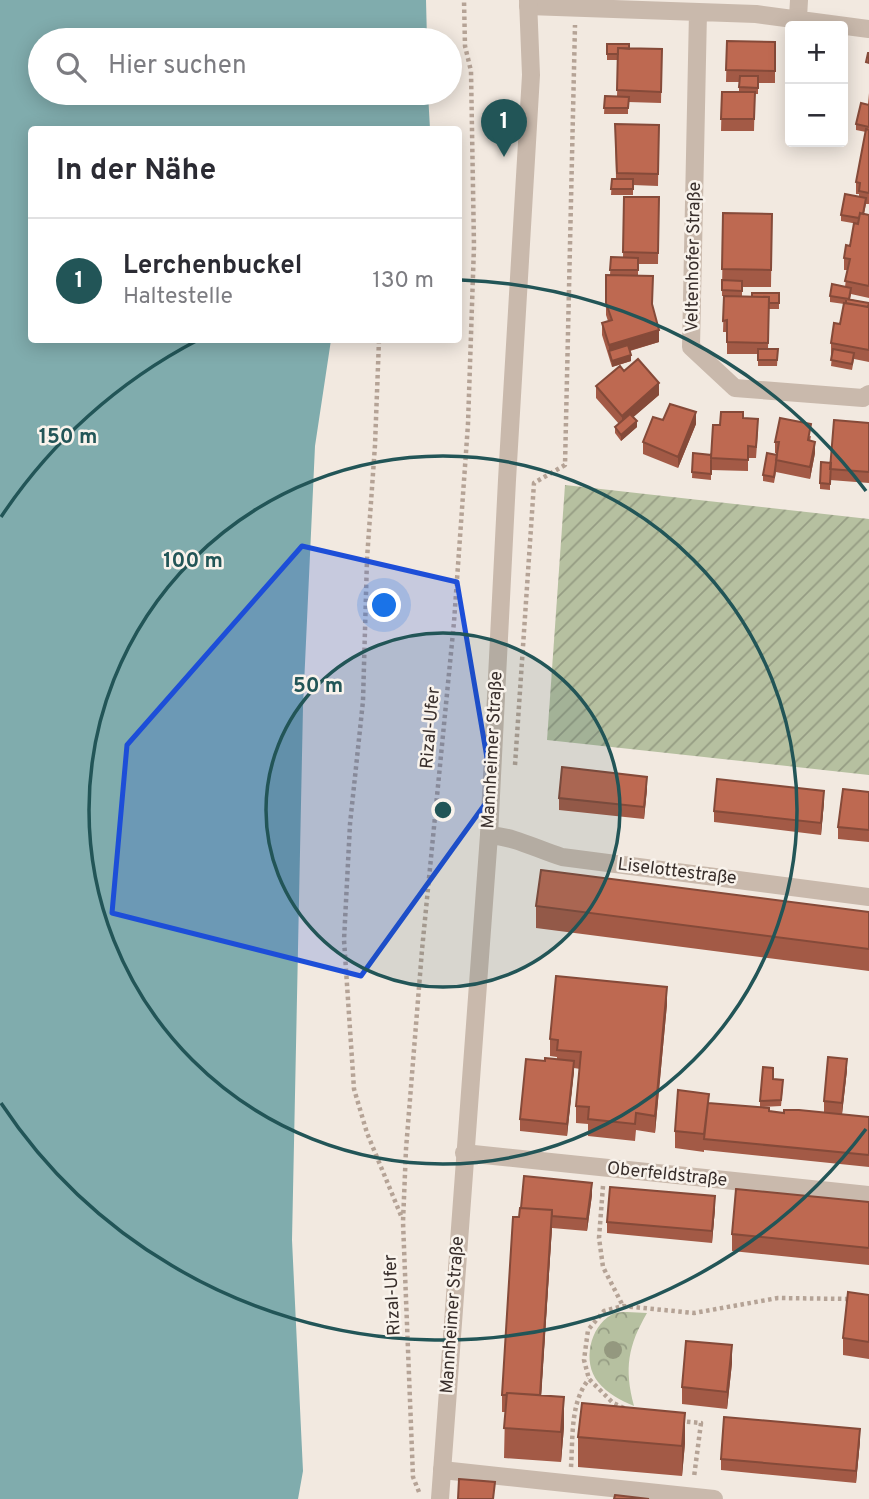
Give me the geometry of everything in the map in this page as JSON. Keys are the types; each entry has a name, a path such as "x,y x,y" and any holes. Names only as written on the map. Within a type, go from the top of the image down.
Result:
{"street":[{"path":"528,3 698,12 757,13 799,9 869,29"},
{"name":"Mannheimer Straße","path":"440,1499 489,835 531,75 528,3"},
{"name":"Veltenhofer Straße","path":"698,12 691,348 735,388 863,398 869,394"},
{"name":"Liselottestraße","path":"489,835 511,837 562,857 869,897"},
{"name":"Oberfeldstraße","path":"464,1153 869,1195"},
{"path":"442,1470 714,1499"}],"path":[{"name":"Rizal-Ufer","path":"421,1498 413,1477 403,1222 422,950 454,622 468,424 474,246 471,71 465,46 464,0"},
{"path":"515,769 534,484 565,465 575,7"},
{"path":"379,343 367,559 363,701 350,824 344,940 354,1089 367,1133 403,1222"},
{"path":"604,1169 599,1238 603,1267 623,1306"},
{"path":"632,1412 613,1404 589,1379 584,1360 588,1330 604,1311 623,1306 694,1313 778,1298 857,1299"},
{"path":"570,1484 575,1413 580,1390 589,1379"},
{"path":"678,1421 701,1423 691,1496"}],"highlighted area":[{"path":"302,546 457,582 493,793 361,976 112,913 127,745"}],"green space":[{"path":"565,485 869,519 869,775 547,740"},
{"path":"614,1313 647,1313 636,1336 630,1358 629,1380 634,1406 606,1390 598,1382 590,1365 593,1336 598,1328"}],"water":[{"path":"0,0 426,0 427,28 28,28 28,105 429,105 430,126 28,126 28,343 331,343 315,446 303,707 292,1240 303,1471 298,1499 0,1499"}],"building":[{"path":"727,41 775,42 775,71 726,70"},
{"path":"607,44 629,44 629,49 618,48 618,54 607,54"},
{"path":"618,48 662,49 661,92 617,90"},
{"path":"740,76 758,76 758,88 739,87"},
{"path":"722,92 755,92 754,119 721,119"},
{"path":"605,96 629,97 628,108 604,108"},
{"path":"861,103 869,105 869,127 856,124"},
{"path":"615,124 659,125 658,174 617,173"},
{"path":"866,129 869,130 869,193 859,191 860,183 856,182"},
{"path":"612,179 633,179 633,189 611,189"},
{"path":"845,194 866,198 863,214 860,213 859,218 841,215"},
{"path":"624,197 659,197 658,253 623,252"},
{"path":"723,213 772,214 771,270 722,269"},
{"path":"860,213 869,215 869,286 845,281 850,259 844,258 846,245 850,246 854,223 858,224"},
{"path":"611,257 638,258 638,270 610,270"},
{"path":"606,275 653,276 652,304 659,330 609,345 602,323 612,320 606,303"},
{"path":"722,280 742,281 742,291 722,290"},
{"path":"832,284 851,288 849,299 830,296"},
{"path":"752,293 779,293 779,303 769,303 769,297 752,297"},
{"path":"724,296 769,297 768,343 727,342 727,320 723,321"},
{"path":"846,299 869,303 868,307 846,303"},
{"path":"844,303 869,307 869,350 831,343 834,323 840,324"},
{"path":"628,345 631,355 612,361 609,351"},
{"path":"758,349 778,349 777,360 758,360"},
{"path":"833,349 854,353 852,364 831,360"},
{"path":"638,359 659,383 622,416 596,386 620,366 624,371"},
{"path":"670,404 696,412 678,457 643,442 653,417 663,420"},
{"path":"721,412 743,412 743,418 758,419 756,447 748,446 748,460 711,458 713,425 720,425"},
{"path":"630,414 637,421 621,435 615,427"},
{"path":"780,418 811,424 808,440 815,442 810,467 776,460 779,442 775,442"},
{"path":"834,420 869,423 869,472 830,469"},
{"path":"693,453 711,455 711,474 692,472"},
{"path":"767,453 777,455 774,477 763,475"},
{"path":"821,462 831,463 830,484 820,483"},
{"path":"562,767 647,777 644,807 559,798"},
{"path":"717,779 824,791 821,823 714,811"},
{"path":"843,789 869,792 869,830 838,827"},
{"path":"541,870 869,912 869,949 536,906"},
{"path":"556,976 667,987 655,1116 636,1113 635,1124 588,1119 589,1107 576,1106 581,1052 557,1050 558,1040 550,1039"},
{"path":"828,1057 847,1059 842,1103 824,1101"},
{"path":"545,1058 574,1061 567,1124 520,1119 526,1059 545,1061"},
{"path":"763,1067 773,1068 773,1079 783,1080 781,1100 760,1101"},
{"path":"678,1090 709,1094 704,1134 675,1131"},
{"path":"708,1103 769,1108 769,1111 784,1113 784,1110 799,1110 869,1117 869,1155 704,1139"},
{"path":"524,1176 592,1183 587,1219 552,1216 552,1210 521,1208"},
{"path":"610,1187 715,1196 712,1231 607,1222"},
{"path":"736,1189 869,1202 869,1248 732,1234"},
{"path":"520,1208 552,1210 540,1395 502,1395 513,1217 519,1217"},
{"path":"848,1292 869,1295 869,1342 843,1338"},
{"path":"686,1341 732,1345 727,1392 682,1387"},
{"path":"507,1393 564,1397 561,1432 504,1428"},
{"path":"582,1403 685,1413 682,1446 578,1437"},
{"path":"724,1417 860,1429 856,1471 721,1459"},
{"path":"459,1479 495,1482 493,1499 458,1499"},
{"path":"615,1495 649,1499 614,1499"}],"place":[{"name":"Lerchenbuckel","path":"504,157"}]}
